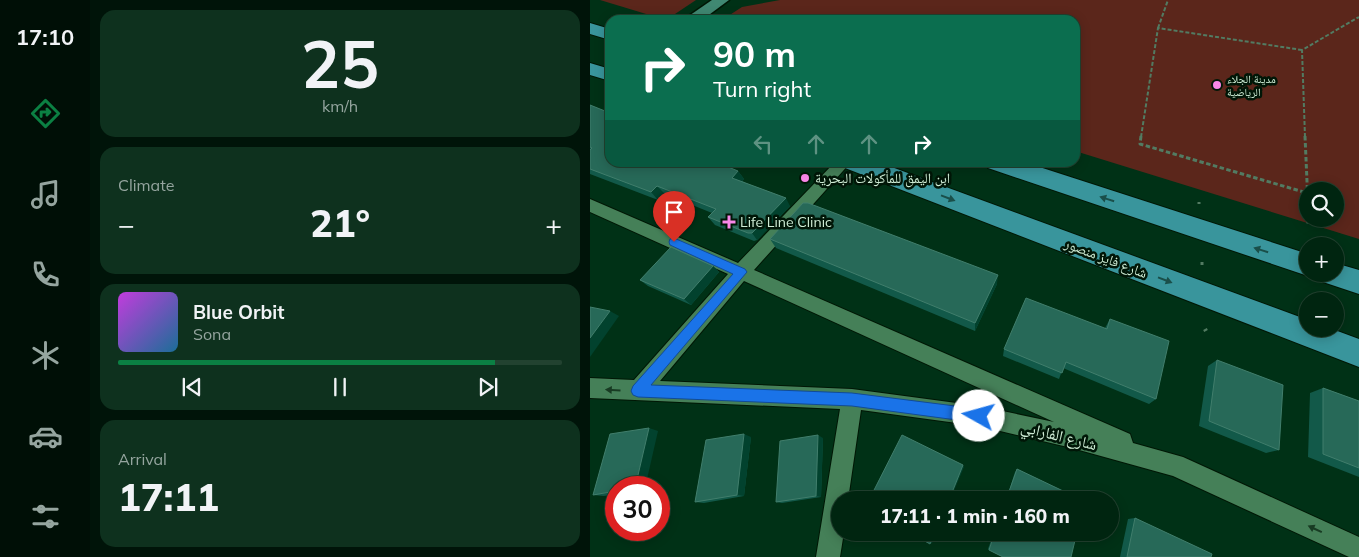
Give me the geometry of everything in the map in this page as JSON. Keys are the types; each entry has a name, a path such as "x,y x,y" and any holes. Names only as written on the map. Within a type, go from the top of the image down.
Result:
{"highway":[{"path":"590,28 605,33"},
{"path":"590,69 605,74"},
{"name":"شارع فايز منصور","path":"866,167 1359,353"},
{"path":"1011,167 1299,262"},
{"path":"1344,277 1359,282"}],"main road":[{"path":"699,15 722,0"}],"street":[{"path":"638,391 741,272 839,167"},
{"path":"590,205 1175,465"},
{"name":"شارع الفارابي","path":"590,388 852,399 979,416 1072,437 1175,465 1359,549"},
{"path":"828,557 852,399"}],"path":[{"path":"1168,0 1158,28 1140,144 1299,191"},
{"path":"1158,28 1302,50 1359,17"},
{"path":"1302,50 1307,182"}],"shaded area":[{"path":"600,0 696,0 674,15 650,15"},
{"name":"مدينة الجلاء الرياضية","path":"780,0 1359,0 1359,239 1320,227 1344,227 1344,182 1299,182 1299,220 1080,153 1080,15 730,15 742,7"}],"building":[{"path":"590,105 605,111 605,167 728,167 738,171 732,178 786,198 752,233 748,233 708,217 716,209 657,186 651,192 590,169 590,150 592,148 590,147"},
{"path":"803,203 808,203 998,275 975,323 770,239"},
{"path":"671,247 713,266 684,299 640,280"},
{"path":"1026,298 1107,329 1110,319 1169,341 1156,399 1066,362 1062,373 1004,349"},
{"path":"590,307 610,311 590,338"},
{"path":"1217,360 1283,385 1279,450 1209,421"},
{"path":"1323,388 1359,401 1359,468 1323,454"},
{"path":"649,428 638,476 605,476 605,493 593,495 610,434"},
{"path":"744,434 737,495 695,502 706,440"},
{"path":"818,435 816,496 776,502 780,441"},
{"path":"902,435 963,465 953,491 874,491"},
{"path":"1017,469 1063,491 1009,491"},
{"path":"1135,518 1212,554 1211,557 1127,557"},
{"path":"992,541 1075,541 1071,557 1003,557 989,550"}],"place":[{"name":"مدينة الجلاء الرياضية","path":"1217,85"},
{"name":"ابن اليمق للمأكولات البحرية","path":"805,178"},
{"name":"Life Line Clinic","path":"729,222"}],"route":[{"path":"674,242 741,272 638,391 852,399 979,416"}]}
